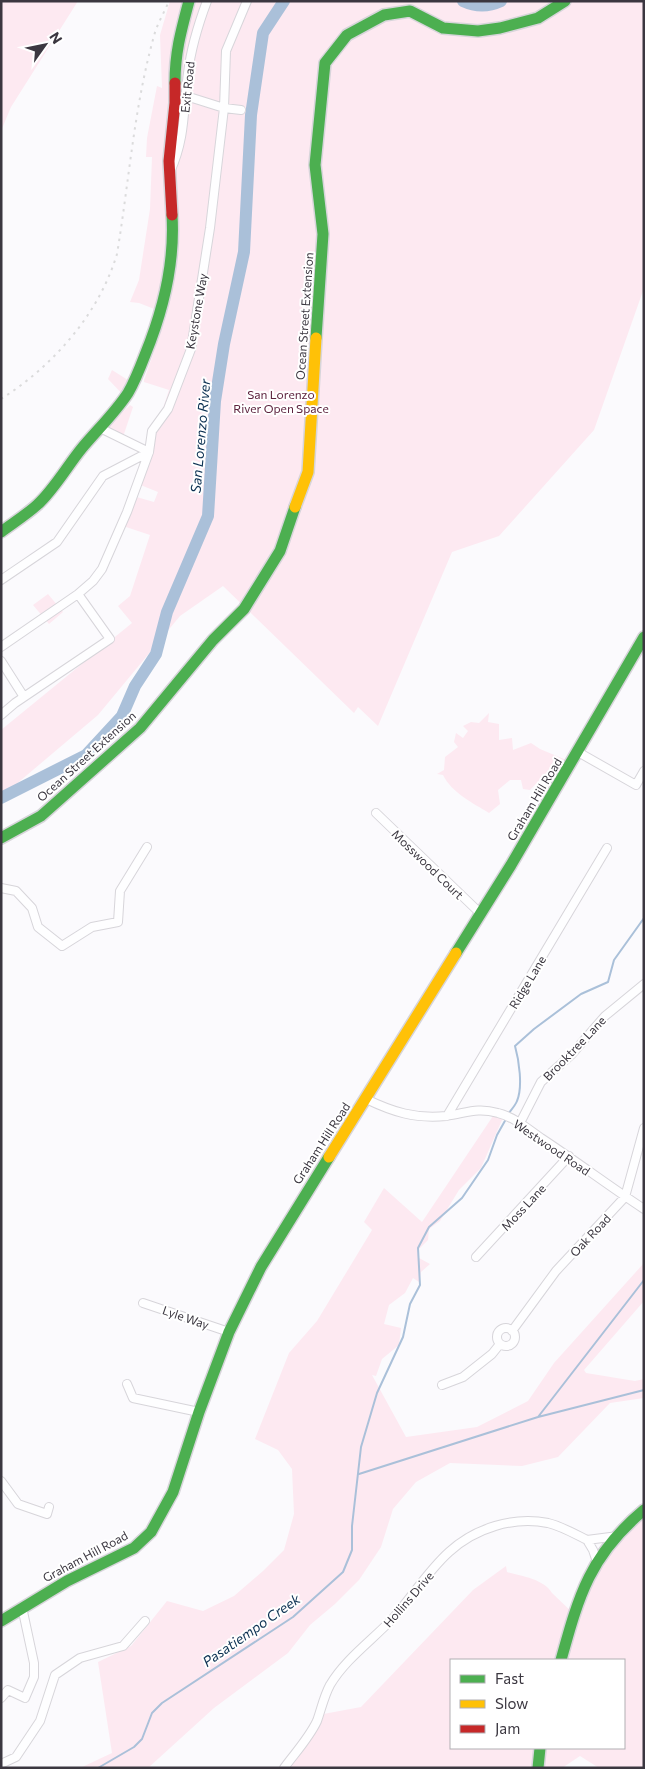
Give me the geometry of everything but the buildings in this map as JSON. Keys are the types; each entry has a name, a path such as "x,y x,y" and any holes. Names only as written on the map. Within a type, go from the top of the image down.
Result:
{"main road":[{"path":"1,532 38,504 118,407 129,391 157,326 171,255 173,232 170,161 175,103 175,59 179,36 189,1"},
{"name":"Ocean Street Extension","path":"1,838 41,816 140,728 213,640 244,609 280,550 308,472 323,234 315,165 325,63 347,35 384,16 410,11 443,28 478,31 500,28 538,18 564,1"},
{"name":"Graham Hill Road","path":"1,1622 66,1581 134,1548 151,1532 172,1492 229,1332 261,1267 310,1185 481,914 644,637"},
{"path":"560,1659 584,1585 597,1562 618,1536 644,1510"},
{"path":"538,1768 540,1749"}],"street":[{"name":"Exit Road","path":"170,172 181,144 190,58 206,1"},
{"name":"Keystone Way","path":"1,647 78,594 93,582 102,569 127,512 149,452 152,430 168,408 191,349 210,228 224,108 226,51 247,1"},
{"path":"186,96 224,108 241,110"},
{"path":"100,428 149,452"},
{"path":"1,580 56,542 102,476 149,452"},
{"path":"1,715 24,697 110,639 78,594"},
{"path":"1,661 24,697"},
{"path":"578,752 636,786 644,772"},
{"name":"Mosswood Court","path":"376,813 481,914"},
{"path":"1,888 16,891 32,908 38,926 62,946 92,927 118,922 120,891 147,847"},
{"name":"Ridge Lane","path":"447,1116 607,848"},
{"name":"Brooktree Lane","path":"516,1122 541,1082 572,1054 604,1016 644,984"},
{"name":"Westwood Road","path":"366,1098 390,1110 418,1117 447,1116 479,1109 500,1113 570,1156 644,1209"},
{"name":"Oak Road","path":"512,1331 556,1271 625,1197 644,1128"},
{"name":"Moss Lane","path":"476,1257 570,1156"},
{"name":"Lyle Way","path":"143,1303 229,1332"},
{"name":"Oak Road","path":"507,1328 512,1331 515,1336 512,1344 506,1346 500,1344 497,1340 499,1332 507,1328"},
{"name":"Oak Road","path":"442,1385 463,1377 492,1354 500,1344"},
{"path":"127,1384 133,1398 199,1412"},
{"path":"1,1481 18,1504 47,1514 49,1507"},
{"name":"Hollins Drive","path":"284,1768 312,1728 330,1686 347,1663 395,1616 448,1552 465,1539 489,1528 530,1521 550,1524 587,1540"},
{"path":"597,1562 587,1540 618,1536"},
{"path":"1,1698 5,1688 25,1698 34,1677 34,1663 22,1607"},
{"path":"1,1764 16,1757 40,1721 55,1675 80,1658 123,1646 145,1621"}],"green space":[{"path":"1,1 78,1 11,107 1,131"},
{"name":"San Lorenzo River Open Space","path":"170,1 644,1 644,288 594,430 499,536 452,552 378,726 358,707 354,713 223,586 180,616 98,715 1,797 1,730 132,623 118,606 130,596 150,535 123,526 133,496 154,502 158,492 138,484 169,390 144,382 167,314 139,303 130,302 139,280 150,209 152,157 146,157 147,138 157,86 162,88 160,35"},
{"path":"112,370 139,387 127,399 108,379"},
{"path":"130,405 133,407 123,437 107,427"},
{"path":"48,594 63,612 49,624 33,605"},
{"path":"489,713 488,722 499,724 499,740 512,738 513,750 531,743 540,749 571,762 555,758 548,771 530,790 523,789 521,780 510,780 498,790 500,804 489,813 457,792 443,775 437,774 444,770 445,757 458,747 454,742 456,733 463,738 468,731 463,726 471,722 479,723"},
{"path":"500,1113 502,1120 481,1168 459,1190 440,1221 429,1229 428,1240 418,1250 419,1258 430,1264 421,1272 419,1282 413,1278 405,1293 389,1305 384,1324 401,1328 399,1345 382,1359 376,1376 372,1375 406,1437 477,1427 528,1401 554,1363 644,1263 644,1301 584,1370 586,1373 635,1381 644,1379 644,1398 610,1403 558,1457 522,1466 450,1463 416,1482 393,1509 381,1547 359,1580 310,1625 288,1653 214,1708 148,1768 80,1768 112,1753 98,1662 131,1646 167,1601 203,1611 234,1596 284,1550 294,1514 292,1469 278,1450 255,1439 289,1353 317,1321 372,1230 364,1222 384,1188 422,1222 493,1116"},
{"path":"644,1511 644,1765 641,1768 599,1768 580,1756 562,1768 285,1768 318,1715 361,1707 473,1590 506,1566 507,1572 544,1584 575,1615 592,1579 611,1548"}],"waterway":[{"name":"San Lorenzo River","path":"1,798 86,755 122,716 135,686 156,654 167,612 208,516 215,401 224,344 244,252 251,115 263,33 284,1"},
{"name":"San Lorenzo River","path":"463,1 482,5 501,1"},
{"name":"Pasatiempo Creek","path":"508,1114 516,1103 520,1088 519,1066 515,1046 534,1029 581,994 608,982 614,960 644,918"},
{"name":"Pasatiempo Creek","path":"98,1768 134,1747 142,1739 152,1713 162,1703 293,1617 343,1572 352,1550 352,1526 361,1447 377,1393 403,1337 410,1304 420,1285 418,1248 429,1227 462,1198 488,1160 497,1135 506,1119"},
{"path":"538,1417 644,1280"},
{"path":"359,1474 538,1417 644,1390"}],"railway":[{"path":"1,399 39,371 72,337 99,297 109,276 117,254 141,90 155,32 169,1"}],"traffic: fast":[{"path":"175,83 177,51 189,1"},
{"path":"316,338 323,234 315,165 325,63 347,35 384,15 410,11 443,28 478,31 500,28 538,18 565,1"},
{"path":"1,532 43,499 131,388 162,304 170,269 172,215"},
{"path":"1,838 41,816 140,728 213,640 244,609 280,551 295,507"},
{"path":"456,953 511,865 644,637"},
{"path":"1,1621 67,1581 134,1548 151,1532 173,1492 199,1412 229,1332 261,1267 329,1157"},
{"path":"561,1659 574,1615 589,1578 611,1543 644,1510"},
{"path":"538,1768 540,1749"}],"traffic: slow":[{"path":"295,507 308,472 316,338"},
{"path":"329,1157 456,953"}],"traffic: jam":[{"path":"172,215 169,161 175,103 175,83"}]}
